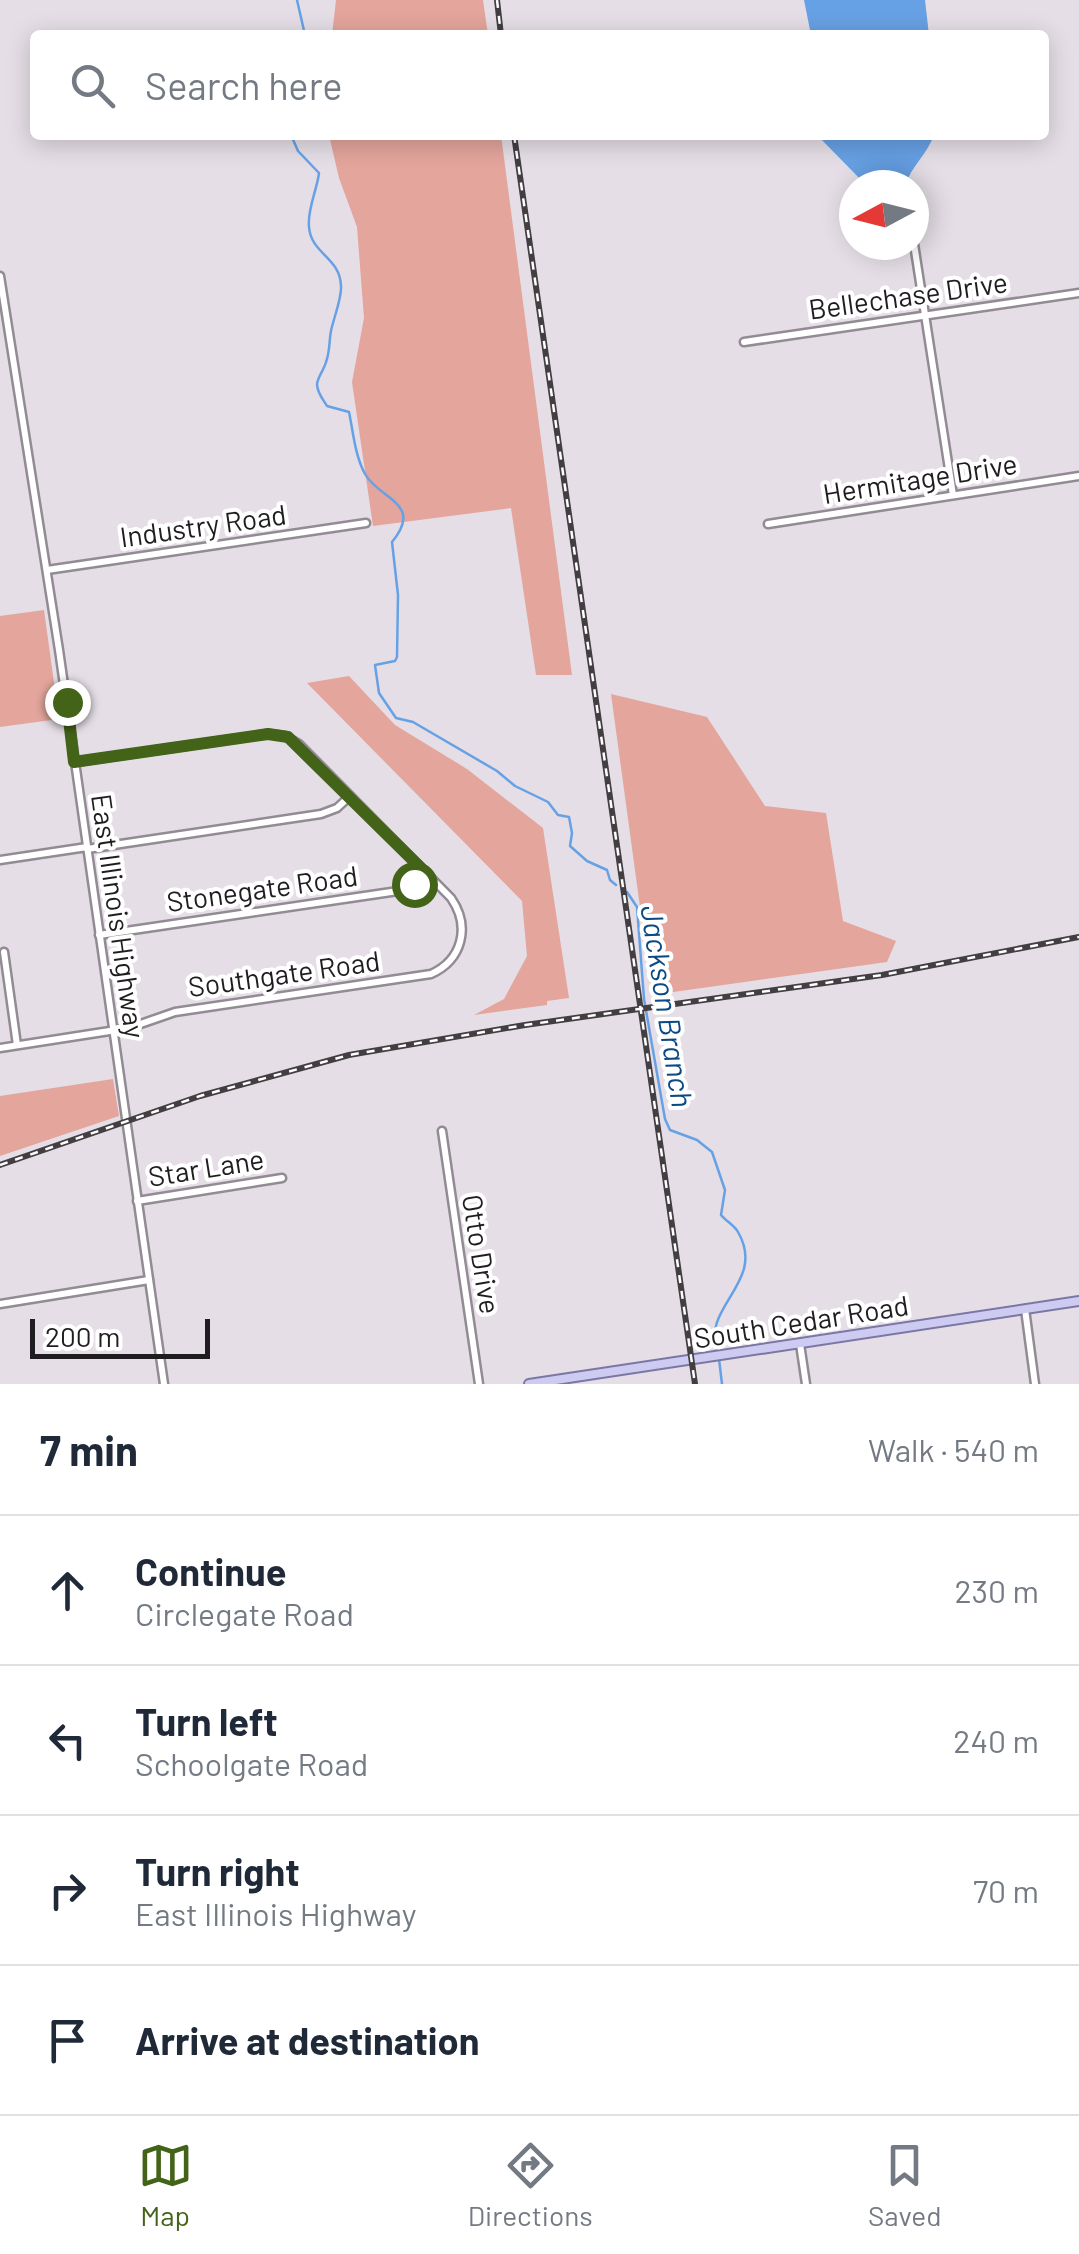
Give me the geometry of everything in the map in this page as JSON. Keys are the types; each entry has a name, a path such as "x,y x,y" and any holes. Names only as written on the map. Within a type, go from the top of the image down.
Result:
{"main road":[{"name":"South Cedar Road","path":"529,1384 1079,1301"}],"street":[{"path":"917,260 953,494"},
{"name":"East Illinois Highway","path":"0,276 47,570 164,1384"},
{"name":"Bellechase Drive","path":"744,342 1079,293"},
{"name":"Hermitage Drive","path":"768,524 1079,476"},
{"name":"Industry Road","path":"47,570 366,523"},
{"path":"74,762 268,734 286,736 426,873"},
{"path":"0,860 321,814 338,808 350,796"},
{"name":"Stonegate Road","path":"100,935 401,890 426,873"},
{"name":"Southgate Road","path":"0,1048 134,1027 175,1012 440,970 453,958 462,937 460,914 452,898 426,873"},
{"path":"4,952 17,1045"},
{"name":"Otto Drive","path":"442,1131 478,1384"},
{"name":"Star Lane","path":"137,1201 282,1178"},
{"path":"0,1304 149,1280"},
{"path":"1024,1309 1035,1384"},
{"path":"800,1344 806,1384"}],"shaded area":[{"path":"336,0 483,0 487,30 333,30"},
{"path":"330,140 502,140 572,675 536,675 511,508 373,526 352,382 364,318 357,227"},
{"path":"44,610 59,719 0,727 0,616"},
{"path":"349,676 395,725 467,769 543,828 569,998 547,1001 547,1005 474,1015 504,999 527,956 522,901 307,683"},
{"path":"611,694 707,717 765,806 826,813 843,921 896,941 887,962 652,995"},
{"path":"113,1079 119,1116 0,1156 0,1096"}],"water":[{"path":"804,0 925,0 928,30 810,30"},
{"path":"822,140 932,140 913,170 851,170"}],"waterway":[{"name":"Jackson Branch","path":"297,0 304,30"},
{"name":"Jackson Branch","path":"293,140 319,173 309,227 315,244 336,268 341,286 318,390 327,406 349,412 365,474 396,503 403,519 392,542 398,595 397,657 395,661 375,665 379,693 396,718 413,722 497,771 515,786 548,802 558,815 569,817 570,846 587,861 607,870 616,885"},
{"name":"Jackson Branch","path":"627,892 637,907 644,999 665,1119 670,1130 697,1140 712,1152 725,1190 721,1215 736,1230 745,1250 740,1280 718,1320 714,1335 717,1351"},
{"name":"Jackson Branch","path":"719,1359 722,1384"}],"railway":[{"path":"497,0 500,30"},
{"path":"515,140 695,1384"},
{"path":"0,1165 200,1096 349,1055 525,1025 882,975 1079,937"}],"route":[{"path":"67,702 74,762 268,734 288,737 426,873 414,884"}]}
